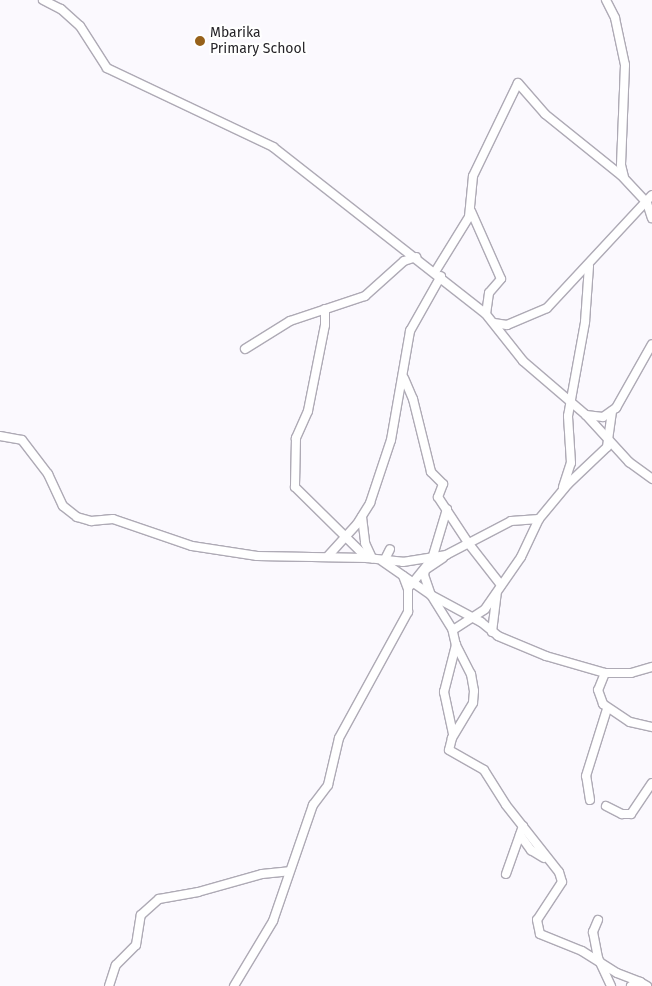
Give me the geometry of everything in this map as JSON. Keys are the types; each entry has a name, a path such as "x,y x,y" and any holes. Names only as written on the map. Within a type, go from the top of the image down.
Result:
{"street":[{"path":"43,0 61,9 80,26 104,66 273,147 315,183 438,274 486,314 523,361 572,405 586,415 638,471 652,479"},
{"path":"606,0 614,18 625,65 621,165 625,180"},
{"path":"328,556 362,517 391,440 404,378 410,330 471,211 473,176 518,83 545,114 625,180 646,202 652,218"},
{"path":"494,323 507,325 546,310 589,266 652,195"},
{"path":"471,211 501,279 489,293 486,314"},
{"path":"245,349 287,322 370,293 404,261 416,257"},
{"path":"561,493 571,463 568,424 585,322 589,266"},
{"path":"325,310 325,325 308,411 296,438 294,487 376,559 403,576 410,586 431,595 474,619 492,632 546,656 605,673 631,673 652,667"},
{"path":"586,415 603,417 612,411 624,396 652,344"},
{"path":"404,378 413,399 431,472 443,484 438,497 469,544 499,582"},
{"path":"492,632 499,582 521,557 539,519 610,441 612,411"},
{"path":"0,436 22,440 48,474 63,506 77,518 91,521 113,519 192,546 269,556 328,556 403,562 432,559 446,555 511,521 539,519"},
{"path":"234,986 266,938 313,805 328,785 338,738 408,612 410,586 425,570 432,559 447,509"},
{"path":"362,517 365,543 376,559"},
{"path":"376,559 390,549"},
{"path":"425,570 446,555"},
{"path":"425,570 431,595 453,630 456,645 469,668 474,691 468,713 452,738"},
{"path":"453,630 474,619 497,593"},
{"path":"456,645 444,692 446,707 453,724 449,750 484,770 523,826 559,872 562,882 540,913 537,930 546,938 582,951 647,986"},
{"path":"605,673 598,690 599,699 607,709 630,722 652,727"},
{"path":"590,800 586,776 607,709"},
{"path":"606,806 622,814 631,814 652,783"},
{"path":"506,874 523,826"},
{"path":"520,835 531,850 548,859"},
{"path":"109,986 116,965 136,944 141,915 159,899 198,892 262,874 289,872"},
{"path":"598,920 594,932 600,962 611,986"},
{"path":"631,986 640,982"}],"place":[{"name":"Mbarika Primary School","path":"200,41"}]}
